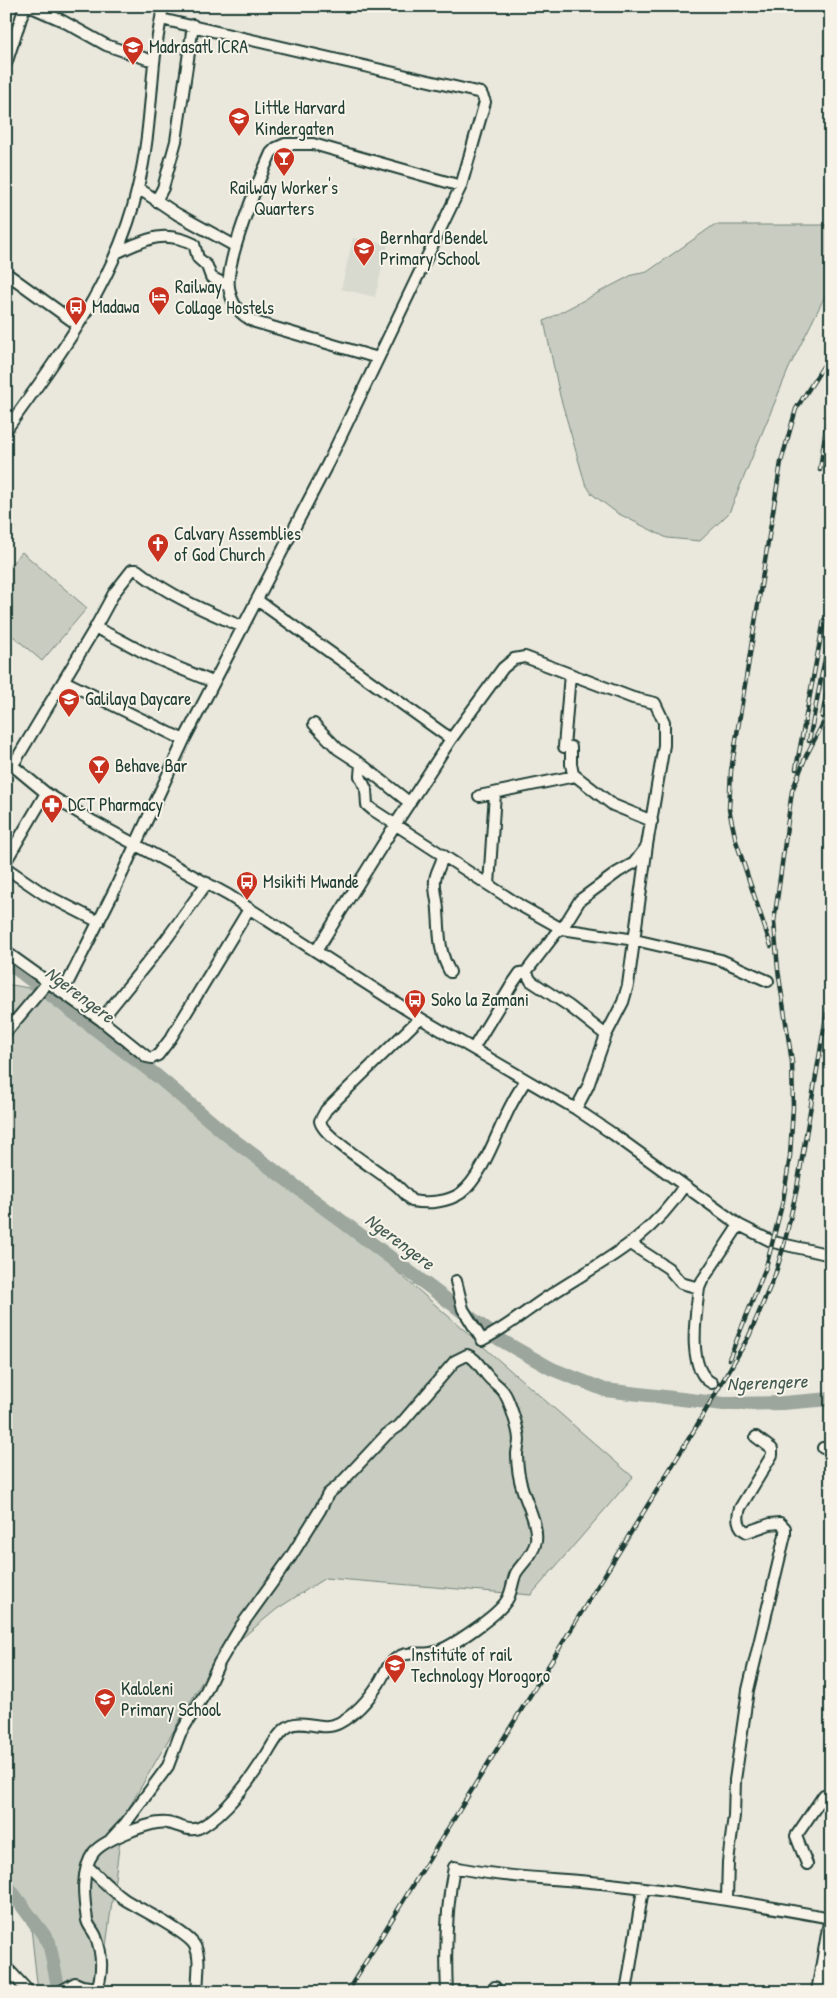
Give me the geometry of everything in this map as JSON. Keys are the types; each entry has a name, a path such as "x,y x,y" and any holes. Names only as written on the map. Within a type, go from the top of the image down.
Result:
{"main road":[{"path":"823,1986 831,1922"}],"street":[{"path":"6,64 25,6"},
{"path":"29,6 61,20 106,45 154,60"},
{"path":"6,430 78,325 116,253 138,188 148,131 154,60 163,6"},
{"path":"63,992 99,922 184,740 328,463 462,186 485,102 481,93 161,19"},
{"path":"156,201 163,188 176,141 193,25"},
{"path":"378,358 248,319 232,303 228,286 235,246 271,153 276,148 285,144 320,145 462,186"},
{"path":"138,188 184,218 235,246"},
{"path":"184,218 188,242"},
{"path":"116,253 155,236 168,236 194,244 198,258 207,266 212,277 228,286"},
{"path":"6,273 78,325"},
{"path":"243,627 200,608 134,570 119,585 64,681 10,763 46,793 135,845 207,883 420,1018 576,1109 739,1225 773,1242 831,1255"},
{"path":"257,600 451,739"},
{"path":"96,628 116,636 139,650 167,663 213,682"},
{"path":"316,951 451,739 503,668 514,659 525,657 632,698 655,703 664,722 665,736 647,845 628,985 623,1002 606,1035 588,1086 576,1109"},
{"path":"570,674 564,747 571,747 573,774 613,805 652,821"},
{"path":"64,681 184,740"},
{"path":"314,724 338,749 361,764 410,803"},
{"path":"361,764 360,776 366,789 367,805 489,885 562,929 635,940 721,960 768,980"},
{"path":"479,796 575,776"},
{"path":"6,861 46,793"},
{"path":"489,885 495,793"},
{"path":"473,1049 520,973 526,972 556,933 562,929 580,900 618,872 634,863 647,845"},
{"path":"443,855 435,877 434,887 442,956 450,972"},
{"path":"6,868 44,894 99,922"},
{"path":"101,1020 165,941 207,883"},
{"path":"6,952 101,1020 148,1057 152,1058 158,1055 171,1038 249,909"},
{"path":"526,972 530,981 569,1006 606,1035"},
{"path":"6,1032 48,982"},
{"path":"420,1018 326,1110 320,1121 323,1128 348,1150 397,1186 412,1202 444,1200 456,1196 466,1188 486,1158 510,1106 526,1080"},
{"path":"59,1992 75,1982 96,1990 101,1968 101,1952 87,1921 88,1914 84,1898 87,1866 94,1851 111,1839 125,1824 168,1766 180,1734 204,1695 219,1663 240,1626 290,1558 328,1494 341,1483 387,1434 394,1430 455,1361 482,1340 497,1333 506,1324 551,1294 631,1244 656,1221 684,1186"},
{"path":"712,1383 704,1378 696,1360 699,1288 739,1225"},
{"path":"631,1244 668,1268 681,1283 699,1288"},
{"path":"456,1281 463,1309 482,1340"},
{"path":"111,1839 165,1822 189,1830 204,1825 221,1813 239,1793 261,1764 278,1736 288,1727 300,1724 324,1727 338,1724 364,1704 374,1692 391,1663 400,1656 418,1652 433,1653 445,1648 498,1612 508,1599 517,1573 532,1552 536,1542 536,1529 517,1470 519,1440 511,1406 503,1392 489,1378 475,1359 470,1355 465,1355"},
{"path":"727,1898 734,1816 734,1780 748,1690 785,1535 785,1528 780,1524 770,1524 747,1532 739,1525 737,1517 740,1508 772,1455 772,1449 756,1437"},
{"path":"807,1864 796,1836 824,1795 831,1795"},
{"path":"87,1866 123,1898 153,1915 186,1937 194,1945 198,1966 198,1992"},
{"path":"447,1992 448,1913 454,1867 507,1876 603,1883 727,1898 831,1918"},
{"path":"626,1992 643,1889"},
{"path":"6,1967 30,1992"}],"shaded area":[{"path":"714,225 831,225 831,284 789,368 729,513 700,541 667,538 617,513 592,494 585,483 560,396 544,321 632,275 647,272"},
{"name":"Bernhard Bendel Primary School","path":"353,238 388,244 375,297 341,289"},
{"path":"22,552 87,608 42,661 6,630 6,570"},
{"path":"6,984 69,995 323,1207 633,1477 531,1595 325,1578 277,1609 214,1661 123,1818 100,1992 38,1992 31,1928 6,1894"}],"waterway":[{"name":"Ngerengere","path":"6,961 157,1076 227,1135 499,1339 552,1369 605,1390 724,1404 783,1403 831,1399"},
{"path":"6,1884 49,1942 59,1992"}],"railway":[{"path":"771,946 736,841 729,809 731,771 781,462 796,409 826,362 831,350"},
{"path":"820,470 831,390"},
{"path":"796,769 824,620"},
{"path":"809,741 831,627"},
{"path":"822,717 831,670"},
{"path":"729,1359 766,1267 783,1201 790,1156 793,1107 792,1062 778,970 774,922 792,791 806,756 831,708"},
{"path":"347,1992 696,1427 749,1336 775,1275 784,1245 797,1188 831,987"}],"place":[{"name":"Madrasatl ICRA","path":"133,66"},
{"name":"Little Harvard Kindergaten","path":"239,137"},
{"name":"Railway Worker's Quarters","path":"284,177"},
{"name":"Bernhard Bendel Primary School","path":"364,267"},
{"name":"Railway Collage Hostels","path":"159,316"},
{"name":"Madawa","path":"76,326"},
{"name":"Calvary Assemblies of God Church","path":"158,563"},
{"name":"Galilaya Daycare","path":"69,718"},
{"name":"Behave Bar","path":"99,785"},
{"name":"DCT Pharmacy","path":"52,824"},
{"name":"Msikiti Mwande","path":"247,901"},
{"name":"Soko la Zamani","path":"415,1019"},
{"name":"Institute of rail Technology Morogoro","path":"395,1684"},
{"name":"Kaloleni Primary School","path":"105,1718"}]}
